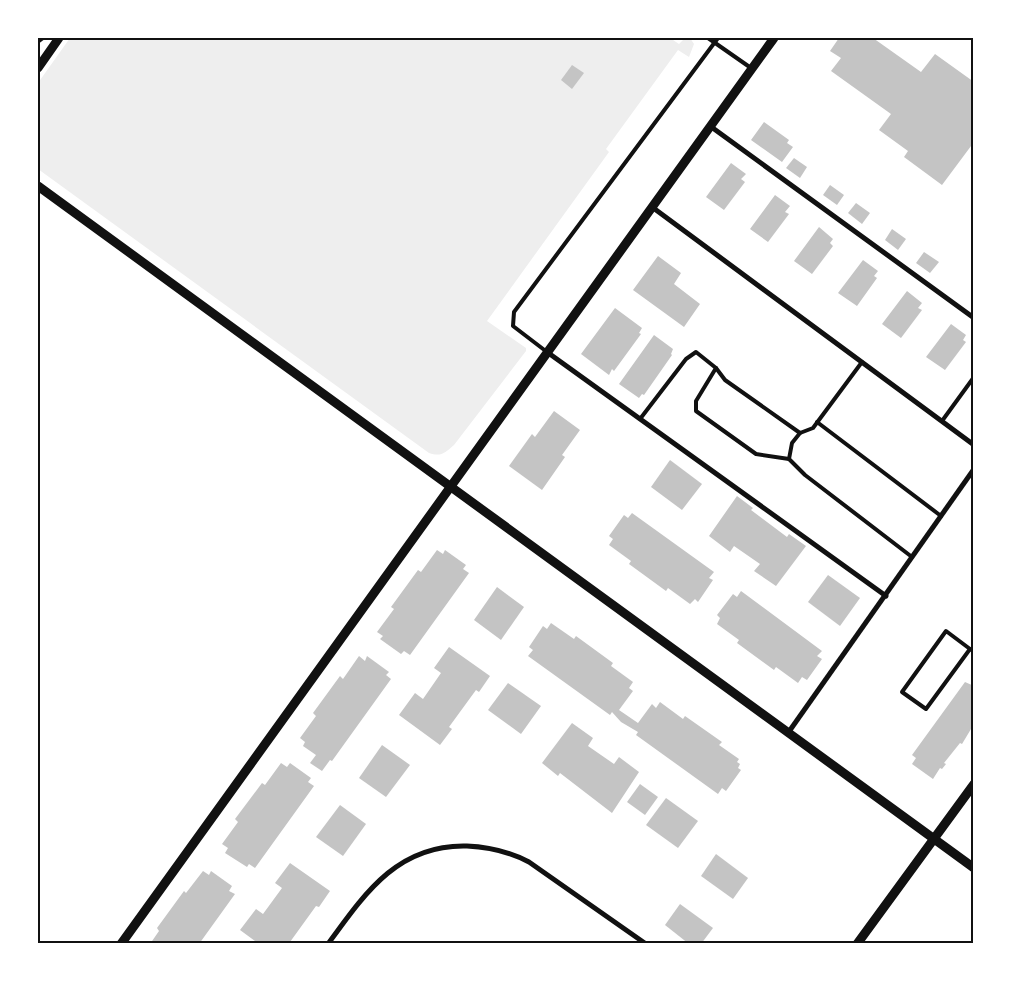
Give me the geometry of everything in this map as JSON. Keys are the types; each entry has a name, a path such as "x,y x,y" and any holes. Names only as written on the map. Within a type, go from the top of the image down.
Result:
{"street":[{"path":"38,40 42,38"},
{"path":"38,68 60,38"},
{"path":"121,944 774,38"},
{"path":"710,126 974,318"},
{"path":"38,186 974,868"},
{"path":"652,207 974,445"},
{"path":"547,352 886,596"},
{"path":"788,733 974,469"},
{"path":"857,944 974,784"},
{"path":"328,944 362,898 406,859 438,846 484,846 516,855 529,862 646,944"}],"lane":[{"path":"708,38 752,68"},
{"path":"547,352 514,326 514,312 718,38"},
{"path":"640,419 686,359 696,352 716,368 725,380 800,433"},
{"path":"789,459 792,443 800,433 813,428 862,362"},
{"path":"716,368 696,401 696,411 756,454 789,459 805,475 912,557"},
{"path":"942,421 974,377"},
{"path":"818,422 941,516"},
{"path":"946,631 972,650 926,709 902,692 946,631"}],"shaded area":[{"path":"70,38 670,38 679,44 685,38 690,38 694,44 689,57 678,50 606,149 609,152 487,321 526,348 526,351 454,445 437,455 429,453 38,169 38,83"}],"building":[{"path":"839,38 873,38 921,72 935,54 974,82 974,142 942,185 904,157 908,151 879,130 891,114 831,71 841,58 830,51"},
{"path":"572,65 584,73 572,89 561,80"},
{"path":"764,122 789,140 787,143 793,147 782,162 751,140"},
{"path":"794,158 807,167 800,178 786,168"},
{"path":"731,163 746,174 741,179 745,182 724,210 706,197"},
{"path":"830,185 844,195 837,205 823,195"},
{"path":"775,195 790,206 785,212 789,214 768,242 750,229"},
{"path":"856,203 870,213 862,224 848,213"},
{"path":"819,227 833,239 830,243 833,246 812,274 794,261"},
{"path":"892,229 906,239 898,250 885,240"},
{"path":"924,252 939,262 930,273 916,263"},
{"path":"658,256 681,273 674,284 700,304 684,327 633,290"},
{"path":"863,260 878,271 874,276 877,278 857,306 838,293"},
{"path":"907,291 922,303 918,308 922,310 901,338 882,324"},
{"path":"615,308 642,328 639,333 641,334 609,375 581,354"},
{"path":"951,324 966,335 963,340 966,342 945,370 926,357"},
{"path":"654,335 673,349 672,355 644,395 642,394 639,398 619,384"},
{"path":"554,411 580,430 562,455 565,457 542,490 509,466 532,434 535,437"},
{"path":"670,460 702,484 682,510 651,487"},
{"path":"737,496 753,508 751,510 787,537 789,534 806,546 776,586 754,571 760,564 734,546 730,552 709,536"},
{"path":"632,513 714,572 709,578 713,580 698,602 695,599 690,604 668,588 666,591 629,564 631,561 609,545 613,539 609,536 624,515 628,518"},
{"path":"437,550 443,554 445,550 466,565 463,569 469,573 410,655 404,651 401,654 380,639 383,636 377,632 394,609 391,607 418,570 421,572"},
{"path":"828,575 860,598 840,626 808,602"},
{"path":"497,587 524,607 501,640 474,620"},
{"path":"741,591 822,651 817,656 822,659 807,680 802,677 798,683 776,667 774,670 737,643 739,640 717,624 720,618 717,615 733,594 737,597"},
{"path":"551,623 574,639 576,636 613,663 611,666 633,682 629,688 633,691 619,710 638,723 652,704 656,708 660,702 683,719 685,716 722,742 719,745 739,759 737,762 740,764 738,768 741,770 726,791 722,788 718,794 636,735 638,732 621,722 612,712 610,715 528,656 533,650 529,647 543,626 547,629"},
{"path":"449,647 490,676 479,692 476,690 449,727 452,729 440,745 399,715 415,693 423,699 441,673 434,668"},
{"path":"359,656 365,661 367,656 389,672 386,675 391,679 332,761 330,760 322,771 310,763 316,755 303,746 305,742 300,738 316,716 313,713 340,676 343,679"},
{"path":"965,682 974,686 974,724 962,744 960,743 933,779 912,764 916,758 912,755"},
{"path":"508,683 541,706 521,734 488,710"},
{"path":"572,723 593,738 588,746 614,764 619,757 639,772 612,813 560,773 558,776 542,763"},
{"path":"382,745 410,765 386,797 359,778"},
{"path":"281,763 287,767 290,763 311,778 308,782 314,786 255,868 249,864 247,867 225,853 228,848 222,844 238,822 235,819 262,783 265,785"},
{"path":"640,784 658,797 645,815 627,802"},
{"path":"666,798 698,821 678,848 646,825"},
{"path":"340,805 366,824 343,856 316,837"},
{"path":"716,854 748,878 733,899 701,876"},
{"path":"290,863 330,891 319,907 316,906 290,942 292,944 259,944 240,930 256,909 263,914 282,888 275,883"},
{"path":"203,871 209,875 211,871 232,886 229,891 235,894 199,944 150,944 159,931 157,928 184,891 186,893"},
{"path":"680,904 713,928 701,944 689,944 665,925"}]}
